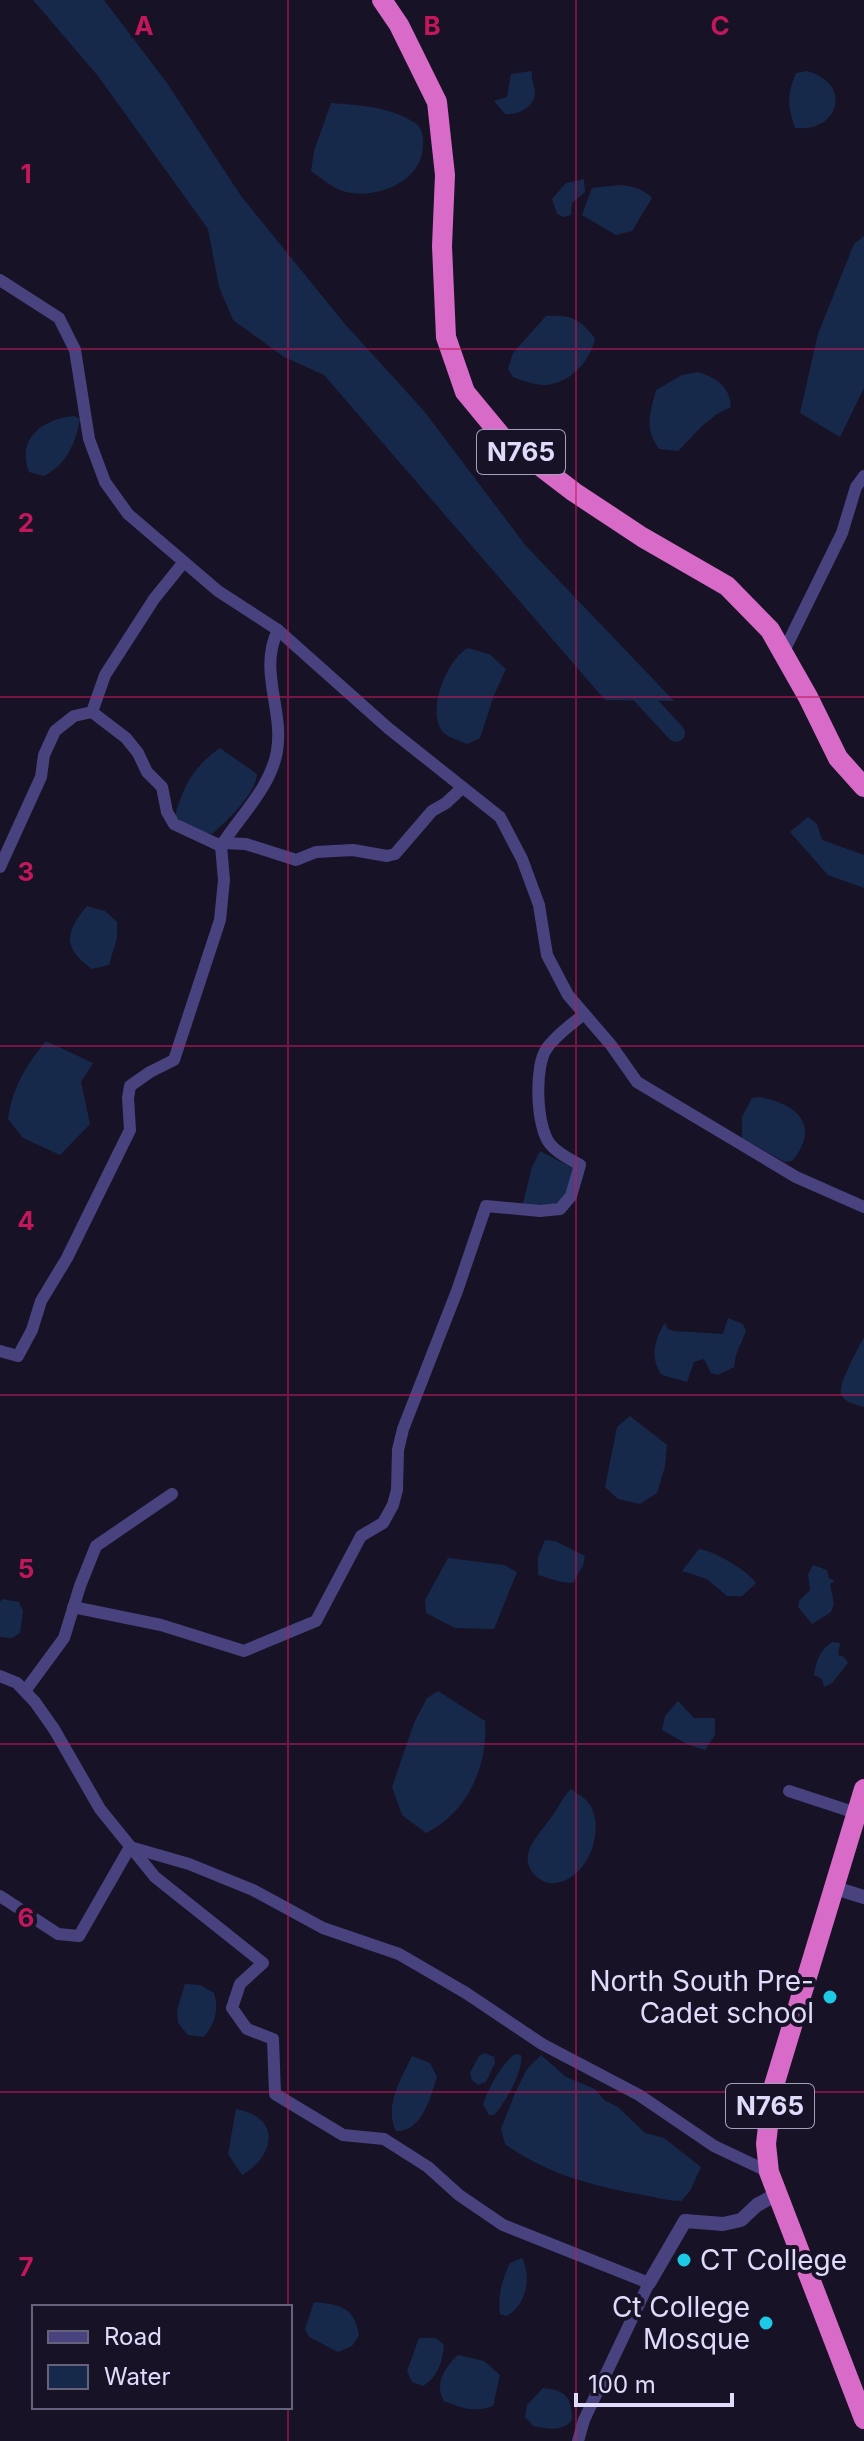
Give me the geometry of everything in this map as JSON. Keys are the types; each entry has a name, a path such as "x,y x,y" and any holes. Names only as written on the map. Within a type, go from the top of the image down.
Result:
{"highway":[{"name":"N765","path":"382,0 399,25 437,102 445,175 442,246 446,337 465,392 503,438 574,492 642,537 727,586 770,630 838,758 864,787"},
{"name":"N765","path":"864,1789 772,2092 766,2144 769,2172 864,2419"}],"street":[{"path":"0,280 59,318 75,350 89,439 105,482 128,514 218,591 278,630 388,728 500,817 522,859 539,905 547,955 568,995 637,1082 796,1177 864,1207"},
{"path":"783,653 842,533 856,487 864,476"},
{"path":"92,712 105,675 154,599 183,563"},
{"path":"0,1351 18,1356 32,1330 41,1301 67,1258 130,1130 130,1086 174,1060 220,920 224,880 222,844 266,782 277,752 278,735 269,661 271,644 278,630"},
{"path":"0,867 41,777 44,755 55,731 74,716 92,712 126,738 138,753 147,772 162,787 167,812 174,824 222,844 246,844 296,860 316,852 353,850 387,856 395,854 432,811 462,788"},
{"path":"73,1607 161,1625 244,1651 316,1621 361,1536 383,1523 393,1505 403,1429 457,1291 486,1206 540,1211 560,1209 571,1196 580,1165 557,1152 547,1141 543,1131 537,1074 546,1049 584,1014"},
{"path":"25,1691 64,1638 96,1546 172,1494"},
{"path":"0,1676 17,1683 25,1691 54,1729 100,1809 155,1877 263,1963 240,1984 232,2008 247,2029 273,2039 275,2094 343,2135 384,2139 428,2167 459,2195 503,2225 649,2283"},
{"path":"789,1791 856,1813"},
{"path":"0,1896 58,1934 79,1936 130,1847"},
{"path":"130,1847 189,1864 253,1890 323,1928 399,1954 466,1993 542,2044 639,2095 714,2146 769,2172"},
{"path":"835,1888 864,1897"},
{"path":"578,2441 584,2420 649,2283 685,2221 723,2224 741,2220 757,2205 777,2194"}],"water":[{"path":"33,0 104,0 167,83 241,196 344,323 424,411 526,546 674,701 605,700 324,375 284,357 233,320 219,287 208,229 98,76"},
{"path":"532,71 533,102 520,112 505,114 494,101 507,97 511,74"},
{"path":"807,71 822,77 831,86 835,106 822,123 810,128 795,128 789,106 791,88 796,73"},
{"path":"331,103 386,110 415,123 421,130 423,145 415,169 395,186 369,193 343,191 311,171 314,151"},
{"path":"584,179 585,192 572,203 571,215 564,217 557,214 552,199 566,183"},
{"path":"619,185 637,188 652,198 632,231 616,235 582,215 592,188"},
{"path":"864,236 864,388 840,437 800,413 818,334 854,244"},
{"path":"546,316 568,317 584,326 595,338 589,354 571,375 554,384 537,384 513,377 508,369 513,353"},
{"path":"698,372 721,384 728,394 731,407 702,426 678,451 659,449 650,427 656,390 682,375"},
{"path":"74,416 80,419 78,428 64,459 44,476 29,472 26,449 35,432 52,421"},
{"path":"468,648 489,654 506,669 480,738 467,744 444,733 437,712 446,674"},
{"path":"220,748 257,774 246,799 212,834 193,829 175,816 191,778 203,762"},
{"path":"808,817 817,824 822,840 864,855 864,888 828,875 790,832"},
{"path":"87,906 105,911 117,922 117,938 109,965 92,969 75,954 70,939 74,924"},
{"path":"46,1041 93,1063 81,1082 90,1124 60,1155 23,1138 8,1119 21,1078"},
{"path":"760,1097 785,1105 801,1118 805,1137 792,1161 785,1162 742,1138 742,1117 752,1098"},
{"path":"540,1151 573,1168 574,1174 562,1202 544,1209 522,1207 532,1167"},
{"path":"728,1318 743,1324 746,1331 734,1367 718,1375 711,1373 704,1359 694,1362 687,1382 662,1375 656,1362 655,1349 665,1323 668,1329 674,1331 723,1334"},
{"path":"864,1337 864,1407 844,1399 841,1389"},
{"path":"630,1416 667,1445 657,1493 640,1504 618,1499 605,1487 617,1427"},
{"path":"545,1540 555,1541 585,1556 573,1583 538,1575 538,1557"},
{"path":"699,1549 730,1562 756,1583 742,1596 727,1596 707,1579 682,1571"},
{"path":"448,1558 504,1565 517,1572 494,1629 455,1628 426,1613 425,1600"},
{"path":"813,1565 827,1570 829,1578 835,1581 830,1584 834,1604 831,1612 812,1624 798,1607 799,1601 810,1590 808,1574"},
{"path":"2,1599 19,1602 23,1611 20,1633 12,1638 0,1637"},
{"path":"832,1642 840,1643 838,1655 848,1663 832,1683 824,1687 822,1679 814,1675 817,1661"},
{"path":"438,1691 485,1721 485,1738 479,1771 464,1800 441,1824 426,1833 402,1815 392,1787 414,1723 427,1698"},
{"path":"678,1701 694,1718 715,1718 715,1735 705,1750 662,1730 665,1716"},
{"path":"571,1789 590,1805 596,1828 594,1841 576,1874 566,1880 547,1883 531,1870 528,1862 530,1847"},
{"path":"185,1984 200,1985 214,1993 215,2016 204,2037 188,2035 178,2023 177,2010"},
{"path":"485,2053 494,2057 495,2063 486,2082 478,2085 470,2073 479,2056"},
{"path":"515,2054 521,2055 517,2078 498,2110 494,2115 489,2115 483,2104 485,2097 500,2071"},
{"path":"541,2055 566,2077 595,2089 645,2133 664,2138 701,2167 690,2191 681,2201 585,2182 536,2163 505,2144 501,2129 515,2093 527,2069"},
{"path":"412,2056 430,2063 437,2077 419,2120 405,2130 396,2131 393,2102"},
{"path":"236,2109 261,2120 269,2138 262,2157 242,2175 228,2154"},
{"path":"522,2258 527,2282 522,2298 513,2312 506,2316 500,2314 500,2294 505,2274 510,2263"},
{"path":"314,2302 338,2306 354,2318 359,2335 352,2346 338,2352 309,2337 305,2329"},
{"path":"419,2338 436,2338 444,2345 438,2368 423,2386 412,2382 407,2371"},
{"path":"458,2355 484,2361 500,2375 493,2406 462,2408 444,2401 440,2388 442,2376"},
{"path":"543,2388 566,2396 572,2412 572,2420 568,2424 554,2429 544,2428 533,2426 525,2417 527,2405"}],"waterway":[{"path":"629,682 676,733"}],"place":[{"name":"North South Pre- Cadet school","path":"830,1997"},
{"name":"CT College","path":"684,2260"},
{"name":"Ct College Mosque","path":"766,2323"}]}
